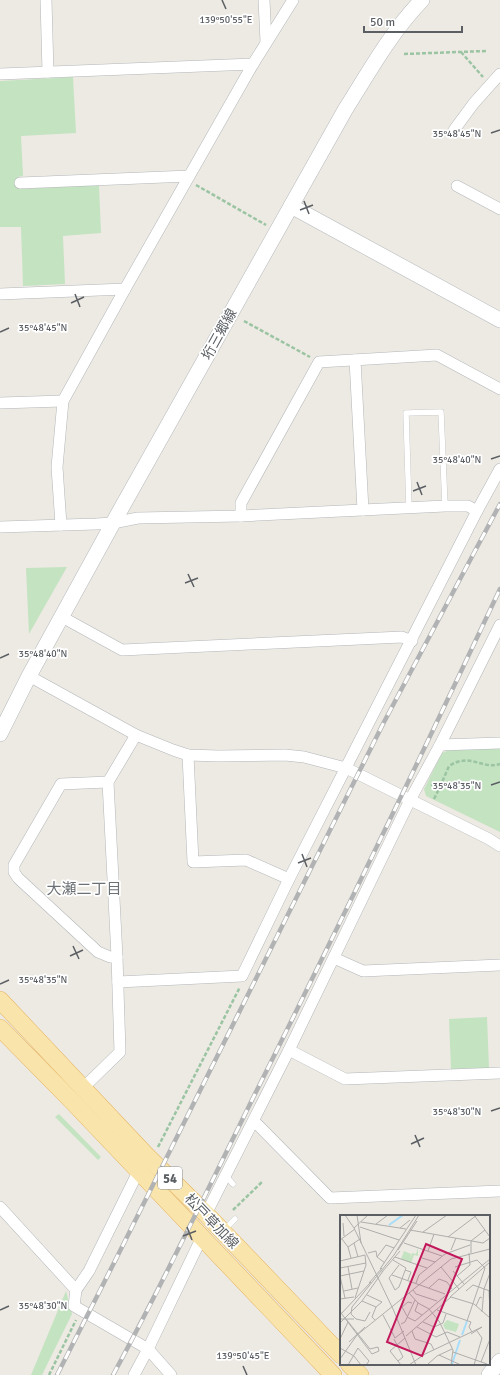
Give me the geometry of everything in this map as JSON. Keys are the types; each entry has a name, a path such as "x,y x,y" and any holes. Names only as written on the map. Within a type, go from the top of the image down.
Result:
{"main road":[{"name":"松戸草加線","path":"0,1000 83,1088 152,1151 206,1214 340,1355"},
{"name":"松戸草加線","path":"0,1028 138,1170 333,1375"},
{"path":"350,1365 360,1375"}],"street":[{"path":"46,0 48,72"},
{"path":"264,0 266,42"},
{"path":"61,525 58,467 63,401 253,64 293,0"},
{"name":"垳三郷線","path":"0,734 29,676 346,110 378,56 422,0"},
{"path":"0,74 253,64"},
{"path":"454,130 474,103 500,74"},
{"path":"20,183 188,178"},
{"path":"457,186 500,209"},
{"path":"291,206 500,320"},
{"path":"0,294 125,289"},
{"path":"241,516 241,503 319,362 437,355 500,389"},
{"path":"355,360 363,510"},
{"path":"0,403 63,401"},
{"path":"118,982 242,976 289,879 412,641 477,511 500,469"},
{"path":"0,527 114,523 138,518 241,516 445,506 468,506 477,511"},
{"path":"62,617 122,650 402,637 412,641"},
{"path":"206,1214 229,1180 254,1121 410,800 440,745 500,625"},
{"path":"29,676 136,735 158,745 188,755 285,755 346,768 489,839 500,846"},
{"name":"垳三郷線","path":"0,719 29,676"},
{"path":"83,1088 120,1052 117,957 108,782 136,735"},
{"path":"440,745 500,743"},
{"path":"188,755 193,862 246,860 289,879"},
{"path":"108,782 61,784 14,865 14,872 18,878 98,952 110,957 117,957"},
{"path":"334,958 363,971 500,965"},
{"path":"289,1050 345,1079 500,1073"},
{"path":"254,1121 330,1198 500,1191"},
{"path":"152,1151 138,1170 89,1271 76,1290 74,1306 148,1349 171,1375"},
{"path":"0,1207 76,1290"},
{"path":"134,1375 202,1237"},
{"path":"489,1375 500,1361"}],"lane":[{"path":"409,508 406,413 441,412 445,506"},
{"path":"223,1232 235,1219"}],"path":[{"path":"404,54 486,51"},
{"path":"460,52 490,85"},
{"path":"188,178 267,225"},
{"path":"244,321 319,362"},
{"path":"433,802 440,789 446,771 453,763 470,760 493,766 500,764"},
{"path":"429,784 440,789"},
{"path":"152,1151 241,985 242,976"},
{"path":"231,1212 263,1181"},
{"path":"49,1375 81,1310"}],"green space":[{"path":"73,77 76,133 21,136 23,176 18,177 18,189 99,185 101,233 63,236 65,284 23,286 21,227 0,227 0,81"},
{"path":"67,567 29,634 26,568"},
{"path":"500,748 500,832 426,796 424,789 442,753 449,750"},
{"path":"487,1017 489,1068 451,1069 449,1019"},
{"path":"59,1114 101,1157 98,1160 55,1117"},
{"path":"66,1291 72,1314 42,1375 31,1375"}],"railway":[{"path":"57,1375 384,722 500,504"},
{"path":"113,1375 167,1271 317,970 500,589"}],"district":[{"name":"大瀬二丁目","path":"84,889"}]}
